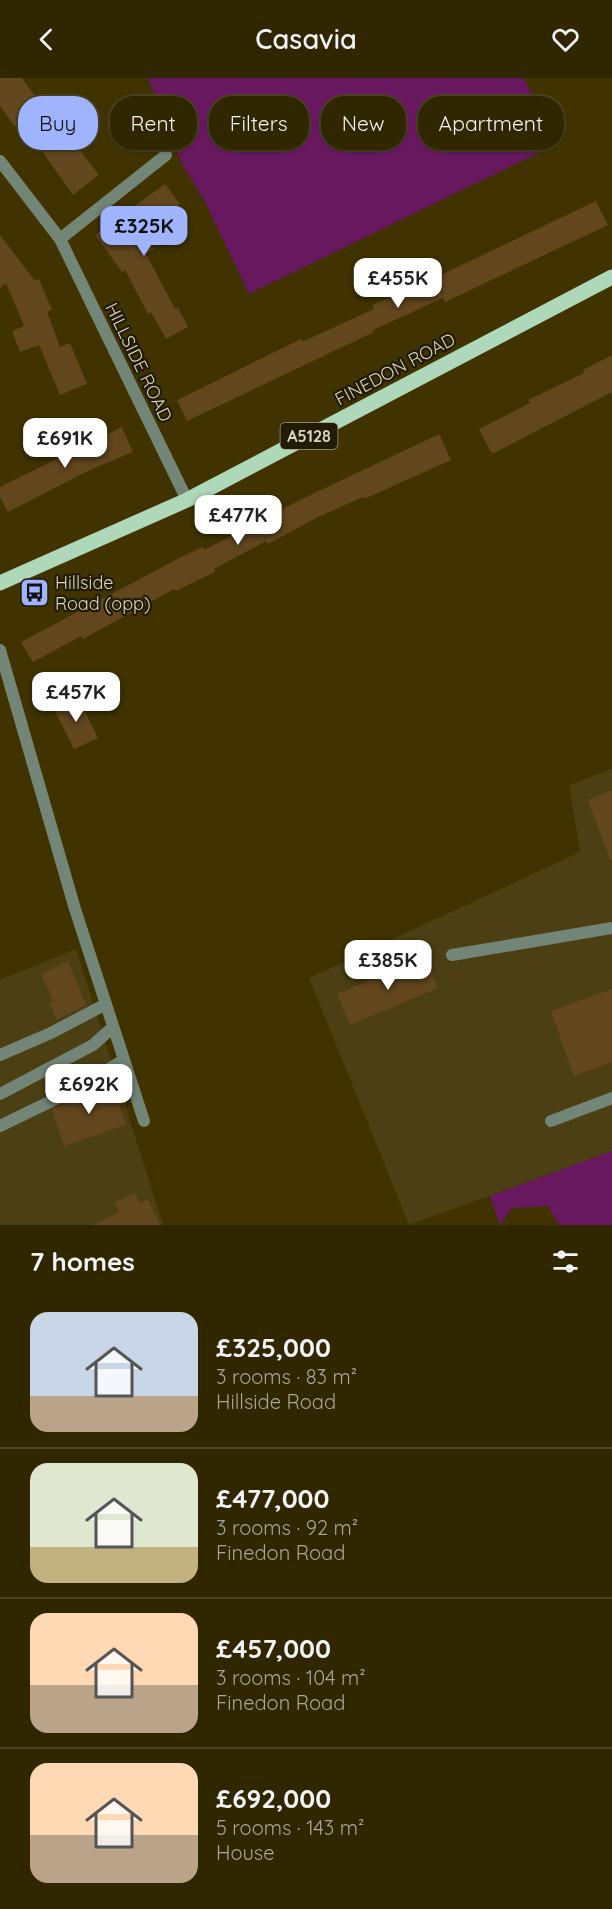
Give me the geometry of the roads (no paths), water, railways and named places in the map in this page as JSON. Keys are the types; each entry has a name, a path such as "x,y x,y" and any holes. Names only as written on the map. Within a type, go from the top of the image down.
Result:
{"main road":[{"name":"FINEDON ROAD","path":"0,583 187,500 612,277"}],"street":[{"path":"60,239 166,155"},
{"name":"HILLSIDE ROAD","path":"0,160 60,239 187,500"},
{"path":"0,650 75,909 144,1121"},
{"path":"452,955 612,928"},
{"path":"0,1055 51,1033 106,1004"},
{"path":"0,1094 93,1045 113,1027"},
{"path":"0,1126 72,1091 124,1060"},
{"path":"551,1121 612,1098"}],"place":[{"name":"Hillside Road (opp)","path":"34,592"}]}
